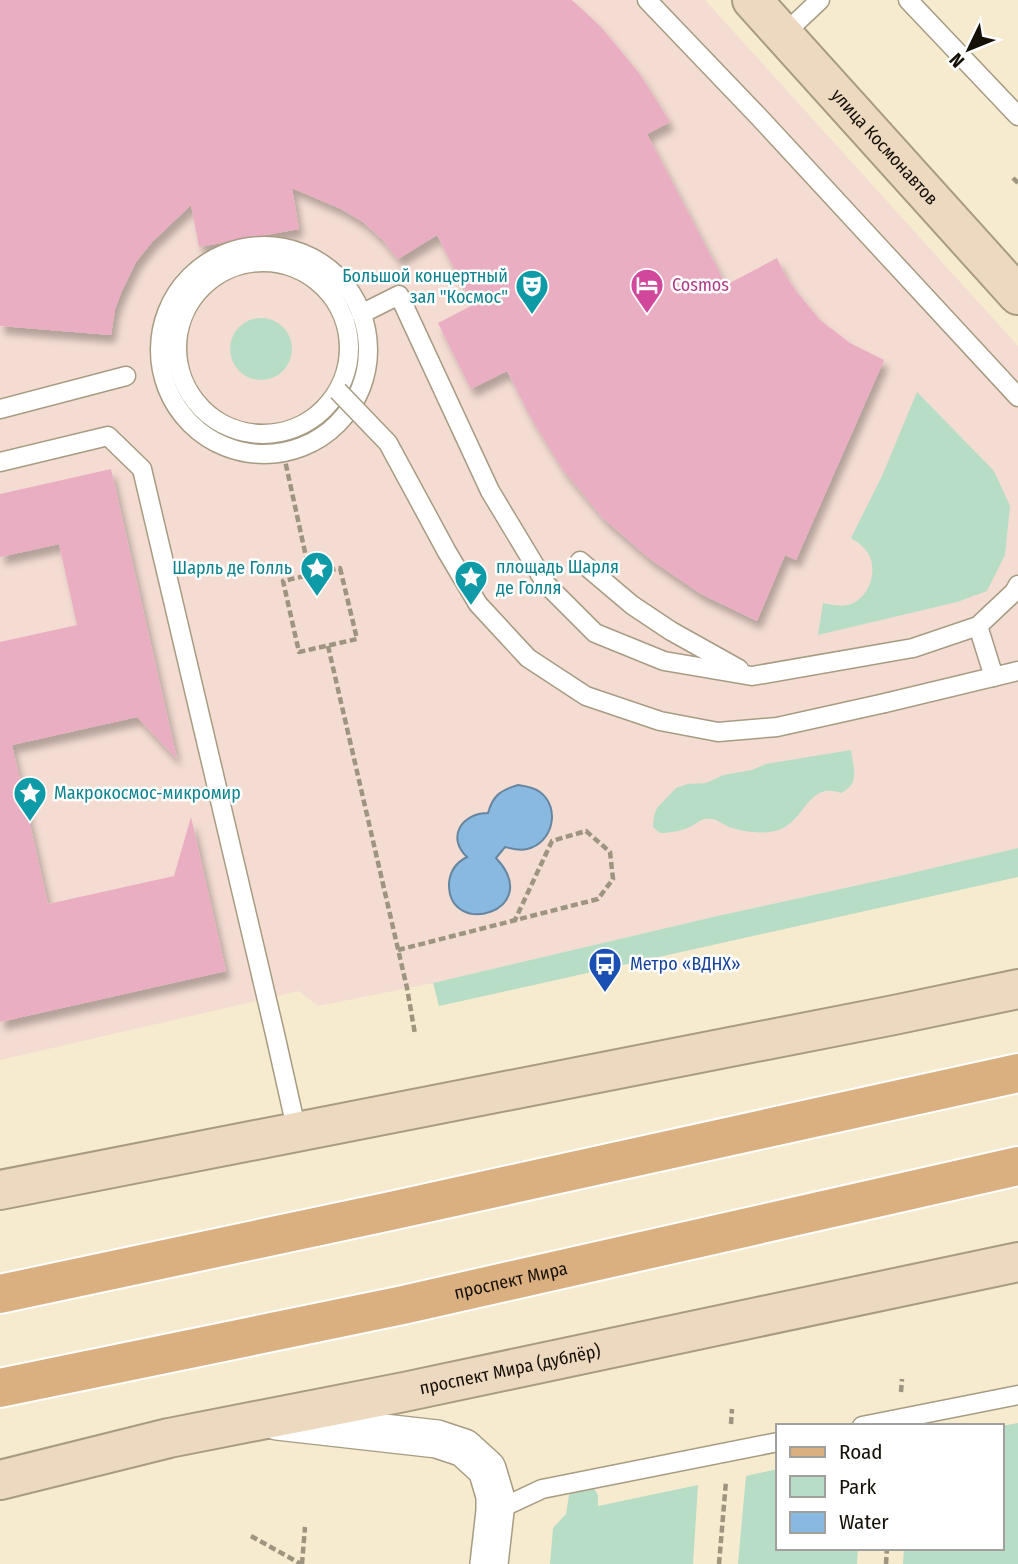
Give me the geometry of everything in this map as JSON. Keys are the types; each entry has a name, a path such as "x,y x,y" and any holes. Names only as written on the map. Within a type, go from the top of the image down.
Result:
{"main road":[{"name":"улица Космонавтов","path":"752,0 1018,295"},
{"path":"0,1191 1018,989"},
{"path":"0,1294 1018,1073"},
{"name":"проспект Мира","path":"0,1388 403,1305 1018,1167"},
{"path":"0,1202 66,1177"},
{"name":"проспект Мира (дублёр)","path":"0,1479 169,1438 418,1389 1018,1262"},
{"path":"0,1453 169,1438"}],"street":[{"path":"262,1419 437,1439 464,1448 487,1469 495,1496 489,1564"}],"lane":[{"path":"648,0 1018,397"},
{"path":"783,35 820,0"},
{"path":"908,0 1018,116"},
{"path":"262,247 288,249 312,258 332,272 349,291 361,314 367,338 367,363 361,387 350,409 334,427 313,442 290,451 266,454 241,452 218,444 197,430 180,412 167,390 161,366 160,341 166,316 177,293 193,274 214,259 237,250 262,247"},
{"path":"249,263 287,266 321,285 343,317 348,335 346,374 338,391 313,419 279,433 260,435 241,431 223,424 207,413 184,382 178,363 180,325 193,299 213,278 249,263"},
{"path":"361,314 399,295 490,491 546,584 595,633 664,662 752,676 913,648 978,626 1018,585"},
{"path":"0,410 126,376"},
{"path":"338,391 388,443 478,604 528,658 586,696 660,721 718,732 777,727 1018,671"},
{"path":"0,462 108,436 142,469 297,1132"},
{"path":"580,561 632,605 671,631 752,676"},
{"path":"978,626 994,677"},
{"path":"872,1424 1018,1395"},
{"path":"495,1511 542,1489 776,1442"}],"path":[{"path":"1013,178 1018,183"},
{"path":"279,433 310,575"},
{"path":"340,568 356,639 328,646 299,652 283,581 340,568"},
{"path":"328,646 415,1034"},
{"path":"398,950 598,899 613,879 611,852 586,831 552,841 515,920"},
{"path":"719,1564 732,1409"},
{"path":"251,1536 302,1564 305,1527"}],"shaded area":[{"path":"0,0 705,0 1018,346 1018,848 433,983 318,1006 299,991 0,1060"}],"green space":[{"path":"255,318 267,318 283,327 290,337 290,361 283,371 267,380 255,380 244,375 235,366 230,355 230,343 235,332 244,323"},
{"path":"917,392 994,471 1010,506 1005,555 987,591 957,602 818,635 823,603 840,606 851,604 862,596 870,585 870,557 862,546 851,538 882,476"},
{"path":"851,750 854,774 851,785 841,793 830,791 815,796 781,829 750,832 710,819 672,832 660,833 653,827 657,808 676,788 687,784 706,783 724,775 752,770 766,764"},
{"path":"1018,848 1018,877 439,1006 433,983 713,917"},
{"path":"1018,1423 1018,1564 903,1564 904,1550 1004,1550 1004,1426"},
{"path":"776,1469 776,1550 858,1550 857,1564 738,1564 746,1476"},
{"path":"698,1485 693,1564 550,1564 553,1528 566,1514 570,1489 594,1487 598,1506"}],"water":[{"path":"518,785 535,789 547,799 552,815 548,833 543,840 527,849 505,847 496,858 508,877 509,892 503,904 490,912 476,914 463,911 452,900 449,883 455,867 467,857 458,842 460,828 471,817 488,813 499,794"}],"building":[{"name":"Cosmos","path":"0,0 572,0 601,27 639,73 670,122 647,134 726,285 777,258 796,291 820,320 850,343 884,360 796,560 785,555 757,621 701,594 650,559 603,518 563,470 531,418 507,371 471,389 438,323 473,305 437,235 398,259 382,239 363,222 341,209 292,188 299,229 199,247 191,205 152,242 136,262 115,309 111,335 0,326"},
{"path":"111,469 177,759 137,717 12,745 48,904 174,876 191,817 226,971 0,1022 0,642 77,625 59,544 0,557 0,494"}],"place":[{"name":"Cosmos","path":"647,315"},
{"name":"Большой концертный зал \"Космос\"","path":"532,316"},
{"name":"Шарль де Голль","path":"317,598"},
{"name":"площадь Шарля де Голля","path":"471,607"},
{"name":"Макрокосмос-микромир","path":"30,823"},
{"name":"Метро «ВДНХ»","path":"605,994"}]}
